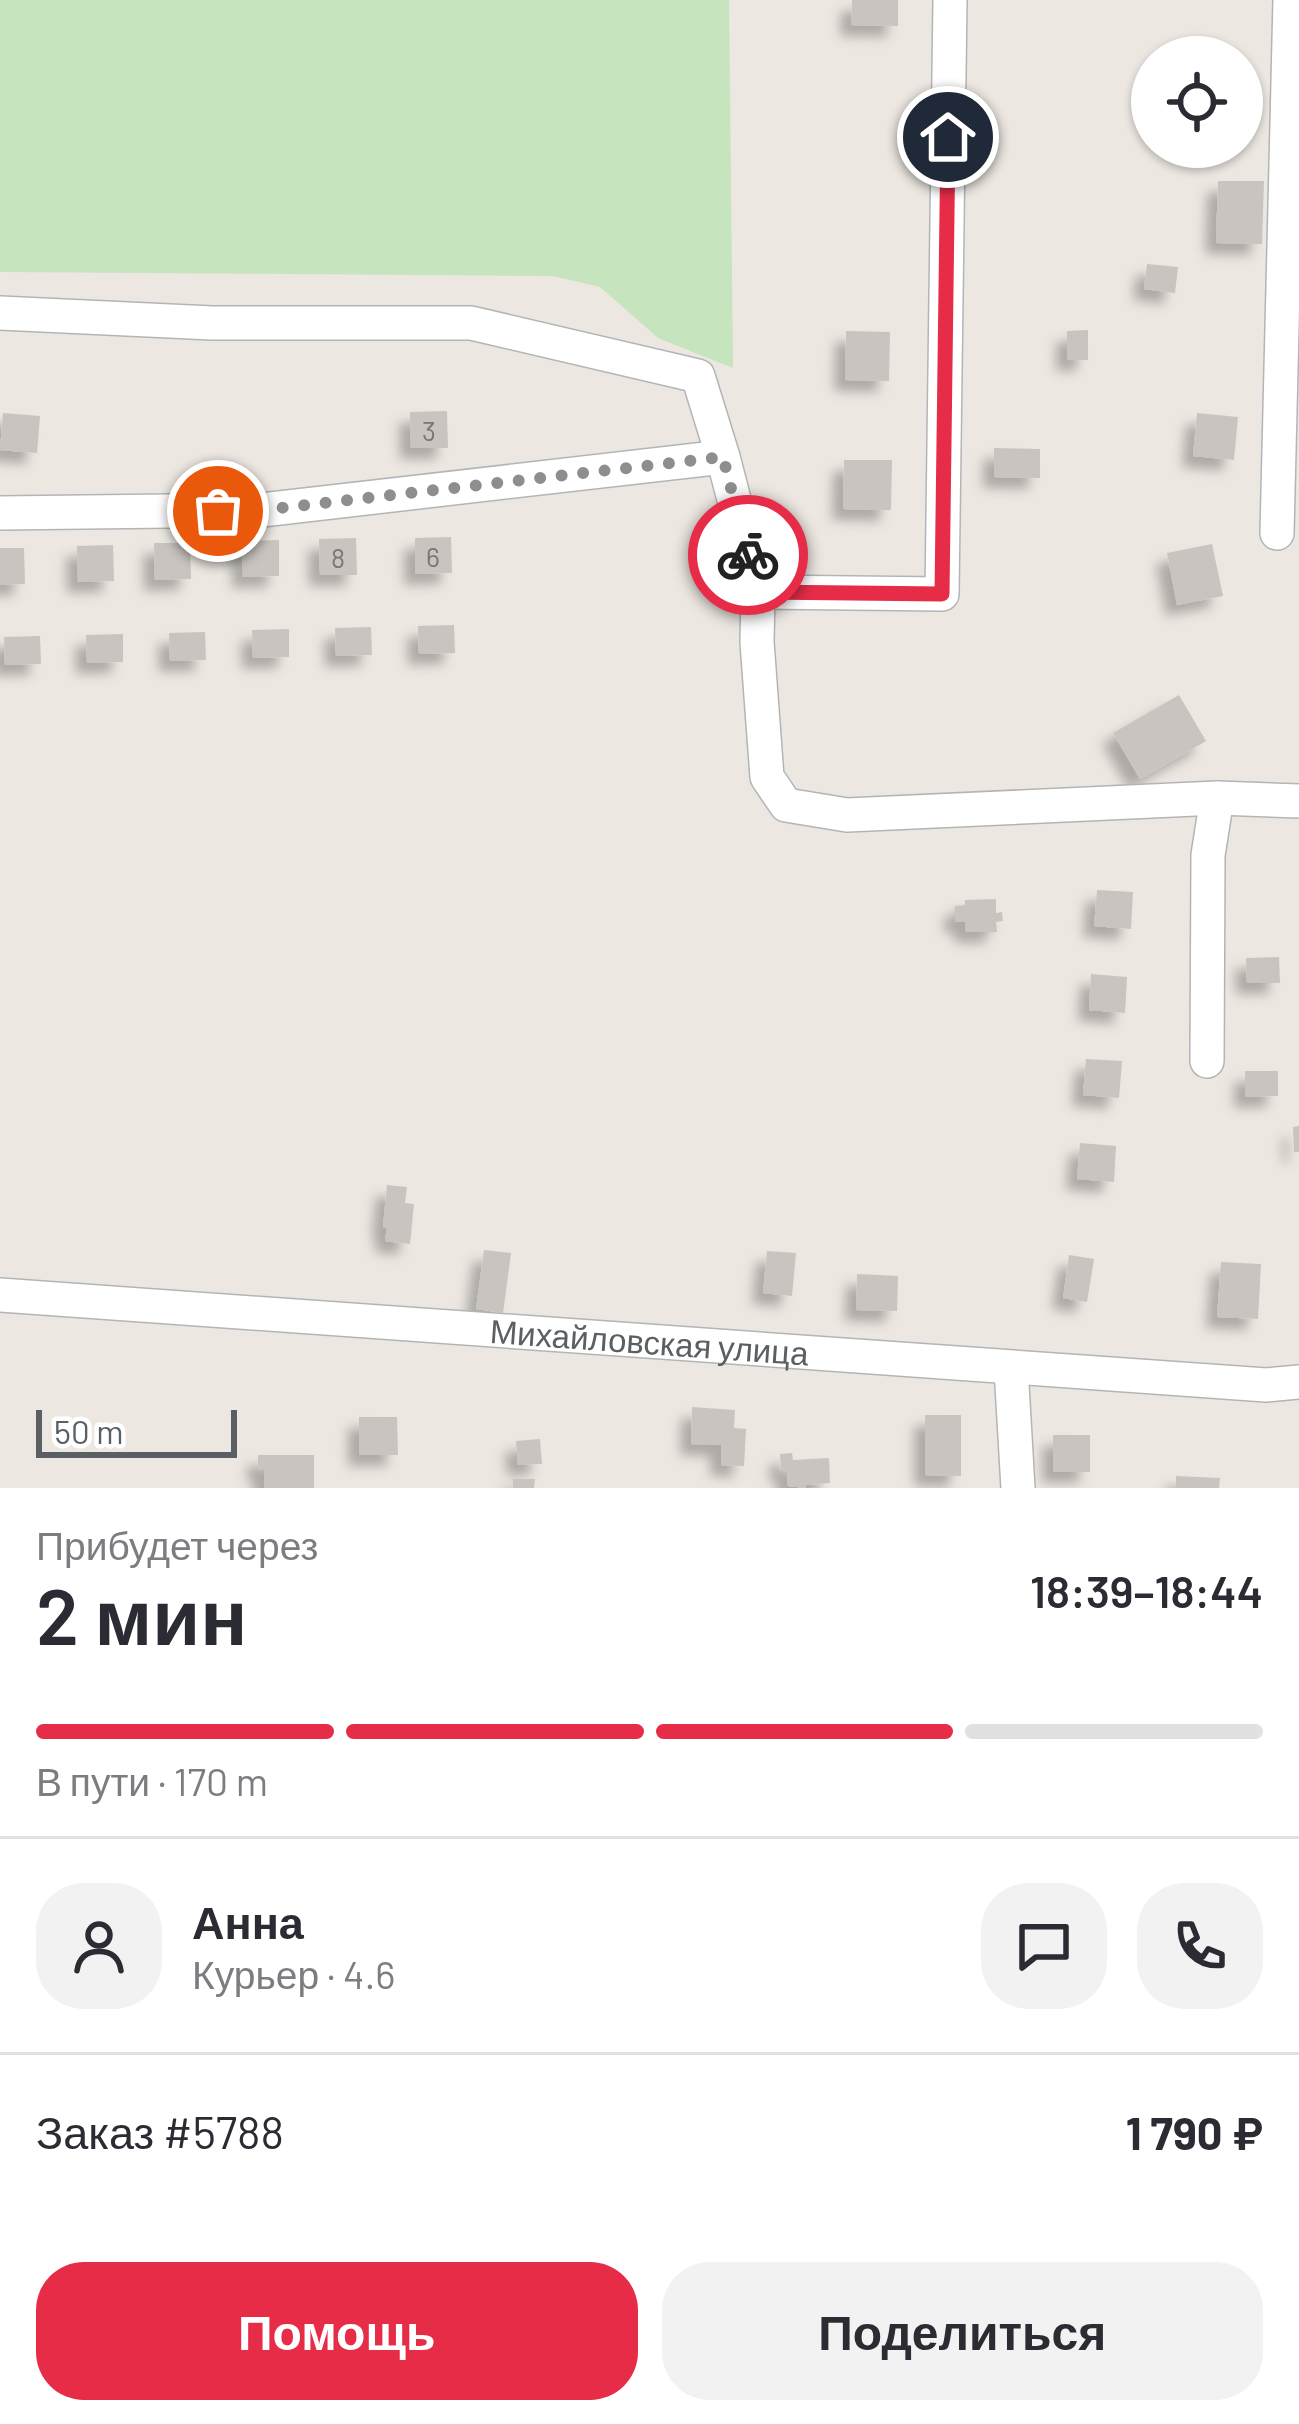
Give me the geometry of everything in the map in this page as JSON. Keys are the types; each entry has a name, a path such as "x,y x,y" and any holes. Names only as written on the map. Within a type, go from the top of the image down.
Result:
{"street":[{"path":"758,592 942,594 950,0"},
{"path":"1277,533 1290,0"},
{"path":"0,314 212,323 471,323 698,376 758,592 767,777 786,805 847,815 1216,798 1299,801"},
{"path":"0,513 262,510 723,457"},
{"path":"1207,1061 1208,855 1216,798"},
{"name":"Михайловская улица","path":"0,1295 1266,1385 1299,1382"},
{"path":"1011,1367 1018,1488"}],"green space":[{"path":"0,0 729,0 733,368 658,338 600,287 553,276 0,272"}],"building":[{"path":"852,0 898,0 898,26 851,25"},
{"path":"1218,181 1264,181 1262,244 1216,243"},
{"path":"1147,264 1178,267 1175,293 1144,289"},
{"path":"1088,330 1088,360 1067,360 1067,331"},
{"path":"846,331 890,332 889,381 845,380"},
{"path":"447,411 448,448 411,448 410,412"},
{"path":"3,413 40,416 37,453 0,450"},
{"path":"1197,413 1238,417 1234,460 1193,456"},
{"path":"994,448 1040,449 1040,478 994,477"},
{"path":"844,460 892,460 891,510 843,509"},
{"path":"451,537 452,573 415,574 415,538"},
{"path":"356,538 357,575 320,575 319,539"},
{"path":"279,540 279,576 243,577 242,541"},
{"path":"154,543 190,543 191,579 155,580"},
{"path":"1212,544 1223,596 1177,605 1167,553"},
{"path":"113,545 114,581 78,582 77,546"},
{"path":"0,548 24,548 25,584 0,585"},
{"path":"454,625 455,653 419,654 418,626"},
{"path":"371,627 372,655 336,656 335,628"},
{"path":"289,629 289,657 253,658 252,630"},
{"path":"205,632 206,660 170,661 169,633"},
{"path":"123,634 123,662 87,663 86,635"},
{"path":"40,636 41,664 5,665 4,637"},
{"path":"1179,695 1206,741 1140,779 1113,733"},
{"path":"1097,890 1133,892 1131,929 1094,926"},
{"path":"996,899 996,913 1002,912 1003,921 996,922 997,932 966,932 965,922 955,922 955,906 965,905 965,900"},
{"path":"1279,957 1280,983 1247,983 1246,958"},
{"path":"1091,974 1127,977 1125,1013 1089,1010"},
{"path":"1086,1059 1122,1061 1119,1098 1083,1095"},
{"path":"1245,1071 1278,1071 1278,1096 1245,1097"},
{"path":"1299,1126 1299,1152 1294,1152 1293,1127"},
{"path":"1080,1143 1116,1146 1114,1182 1077,1179"},
{"path":"387,1185 407,1187 405,1203 414,1204 410,1244 385,1241"},
{"path":"484,1250 511,1253 503,1313 476,1309"},
{"path":"767,1251 796,1253 792,1296 763,1293"},
{"path":"1069,1255 1094,1259 1087,1302 1063,1298"},
{"path":"1221,1262 1261,1264 1258,1319 1217,1317"},
{"path":"857,1274 898,1276 897,1311 856,1310"},
{"path":"692,1407 735,1410 734,1428 746,1429 744,1466 721,1465 721,1445 691,1444"},
{"path":"925,1415 961,1415 961,1476 925,1475"},
{"path":"359,1417 397,1417 398,1455 359,1455"},
{"path":"1053,1435 1090,1435 1090,1472 1053,1472"},
{"path":"540,1439 542,1464 518,1465 516,1441"},
{"path":"792,1453 793,1460 829,1458 830,1483 788,1486 780,1454"},
{"path":"258,1455 314,1455 314,1488 264,1488"},
{"path":"1176,1476 1220,1478 1219,1488 1176,1488"},
{"path":"513,1479 535,1479 534,1488 513,1488"}],"way so far":[{"path":"218,511 262,510 723,457 748,555"}],"route":[{"path":"748,555 758,592 942,594 948,137"}]}
